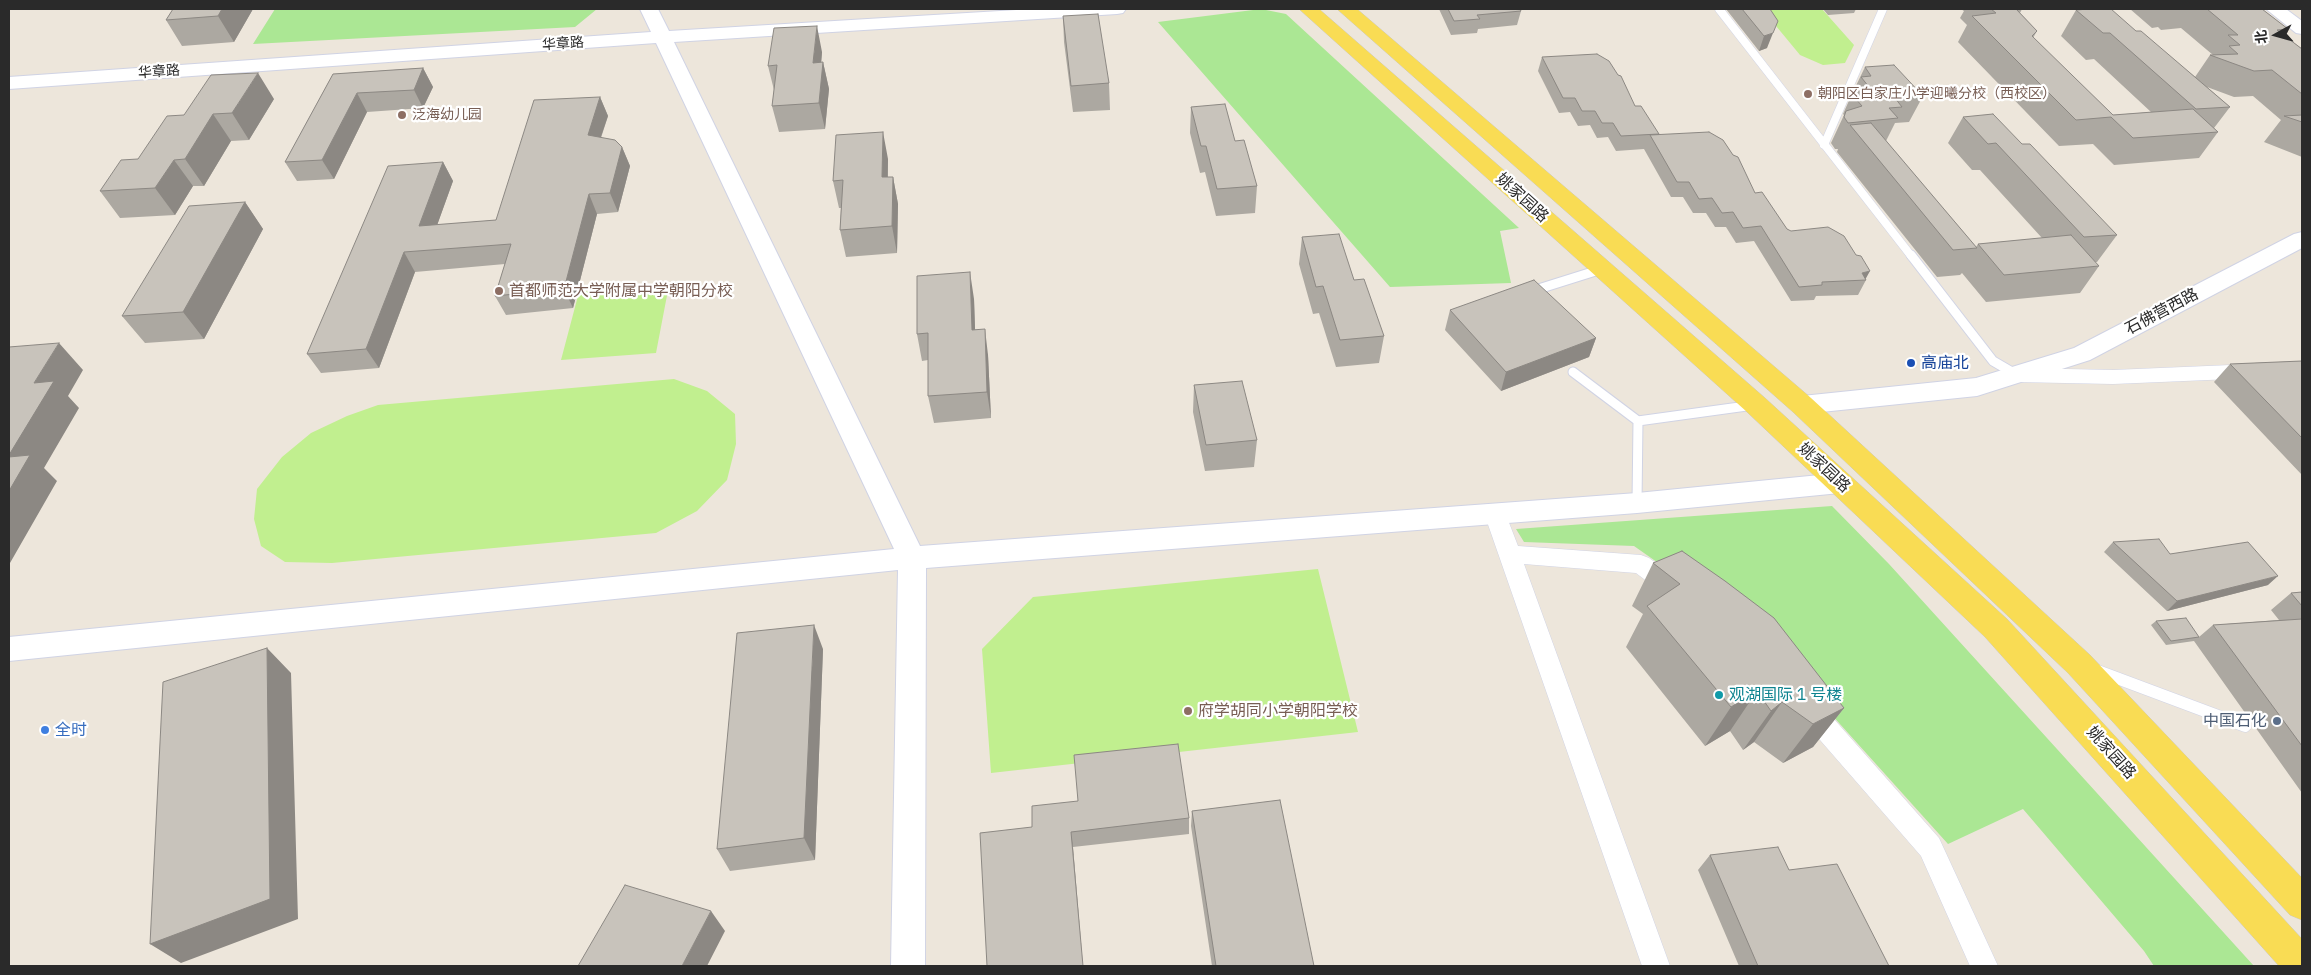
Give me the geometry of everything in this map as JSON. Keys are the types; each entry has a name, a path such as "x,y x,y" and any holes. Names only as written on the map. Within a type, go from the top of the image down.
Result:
{"main road":[{"name":"姚家园路","path":"1308,9 1756,405 1996,628 2302,964"},
{"name":"姚家园路","path":"1346,9 1793,397 2079,664 2300,897"}],"street":[{"path":"649,9 912,558 908,966"},
{"name":"华章路","path":"9,83 662,37 1117,9"},
{"path":"2275,9 2302,29"},
{"name":"石佛营西路","path":"1793,397 1978,387 2017,376 2082,354 2302,239"},
{"path":"2017,376 2113,377 2302,369"},
{"path":"9,649 912,558 1495,514 1840,483"},
{"path":"1495,514 1656,966"},
{"path":"1510,554 1641,564 1689,599"},
{"path":"1792,691 1930,847 1984,966"}],"lane":[{"path":"1719,9 1992,361 2017,376"},
{"path":"1824,145 1883,9"},
{"path":"1518,295 1602,269"},
{"path":"1573,372 1638,421 1756,405"},
{"path":"1637,502 1638,421"},
{"path":"2079,664 2244,726"}],"green space":[{"path":"275,9 597,9 575,27 253,44"},
{"path":"1261,9 1286,14 1519,228 1500,231 1511,283 1390,287 1158,22"},
{"path":"1762,9 1822,9 1854,45 1845,63 1823,65 1800,55"},
{"path":"669,285 656,353 561,360 579,292"},
{"path":"674,379 707,391 735,414 736,444 727,480 697,511 656,533 332,563 285,562 261,546 254,519 257,489 282,457 311,433 347,416 378,405"},
{"path":"1832,506 1889,564 2254,966 2154,966 2144,951 2023,809 1948,844 1758,633 1634,546 1524,542 1516,529"},
{"path":"1318,569 1358,732 991,773 982,649 1033,597"}],"building":[{"path":"173,9 222,9 218,16 166,20"},
{"path":"1448,9 1520,9 1521,11 1477,15 1480,19 1454,21"},
{"path":"1742,9 1770,9 1778,21 1773,33 1764,36"},
{"path":"1991,9 2016,9 2037,31 2032,36 2113,115 2193,109 2218,132 2133,138 2111,117 2076,120 1972,16 1996,13"},
{"path":"2111,9 2136,31 2141,31 2230,107 2196,109 2110,33 2103,33 2076,10"},
{"path":"2207,9 2262,9 2288,29 2277,30 2302,49 2302,94 2272,70 2254,71 2210,55 2238,54 2229,46 2240,45 2228,35 2238,35"},
{"path":"1098,14 1109,83 1071,86 1063,16"},
{"path":"817,26 813,63 823,62 819,103 772,106 777,65 768,66 774,28"},
{"path":"1597,54 1609,61 1618,75 1621,76 1635,106 1641,106 1659,134 1621,136 1613,123 1602,123 1595,111 1582,111 1575,98 1563,98 1542,57"},
{"path":"1894,65 1923,96 1895,98 1902,107 1889,108 1898,118 1848,123 1844,117 1846,111 1862,106 1855,98 1864,97 1856,88 1869,87 1861,77 1871,76 1865,67"},
{"path":"423,68 414,90 357,93 322,160 285,162 333,74"},
{"path":"258,73 232,113 213,114 185,159 174,160 155,188 100,191 121,160 138,159 167,116 184,115 211,75"},
{"path":"600,97 588,135 615,140 622,147 610,193 589,194 564,289 495,296 511,244 404,252 366,349 307,354 388,166 443,162 419,226 496,220 534,100"},
{"path":"1225,104 1235,141 1244,140 1257,186 1217,189 1206,146 1201,146 1191,107"},
{"path":"1993,114 2022,144 2030,144 2117,235 2084,237 1996,143 1988,144 1963,117"},
{"path":"2302,115 2302,122 2284,116"},
{"path":"1871,123 1977,248 1953,250 1850,125"},
{"path":"883,132 882,177 893,177 892,226 840,230 843,180 833,181 836,135"},
{"path":"1709,132 1723,140 1733,155 1738,157 1755,193 1762,192 1787,229 1791,231 1828,227 1844,236 1856,255 1861,256 1870,271 1862,273 1866,280 1822,282 1822,285 1799,287 1761,226 1743,228 1733,212 1722,213 1712,198 1699,199 1689,182 1677,182 1650,135"},
{"path":"245,202 183,312 122,316 189,206"},
{"path":"1339,234 1354,280 1364,279 1384,336 1340,340 1323,286 1316,287 1302,237"},
{"path":"2071,235 2099,266 2004,275 1978,244"},
{"path":"970,272 972,330 985,329 987,392 928,396 928,333 917,334 917,276"},
{"path":"1534,280 1596,338 1506,372 1450,310"},
{"path":"59,343 34,383 54,381 9,455 9,347"},
{"path":"2302,361 2302,438 2230,364"},
{"path":"1242,381 1257,440 1206,445 1194,385"},
{"path":"30,455 9,491 9,457"},
{"path":"2159,539 2170,554 2248,542 2278,576 2177,601 2113,542"},
{"path":"1682,551 1774,618 1844,708 1813,724 1782,702 1771,711 1757,691 1731,707 1647,606 1680,584 1653,563"},
{"path":"2302,592 2302,606 2291,593"},
{"path":"2186,618 2199,637 2171,641 2156,621"},
{"path":"2302,619 2302,746 2213,625"},
{"path":"814,625 804,838 717,849 737,633"},
{"path":"267,648 270,899 150,944 163,682"},
{"path":"1178,744 1189,818 1071,832 1083,966 987,966 980,833 1032,827 1032,806 1078,801 1074,755"},
{"path":"1280,800 1314,966 1216,966 1192,811"},
{"path":"1778,847 1789,870 1837,864 1889,966 1758,966 1710,855"},
{"path":"625,885 711,911 682,966 578,966"}],"place":[{"name":"朝阳区白家庄小学迎曦分校（西校区）","path":"1808,94"},
{"name":"泛海幼儿园","path":"402,115"},
{"name":"首都师范大学附属中学朝阳分校","path":"499,291"},
{"name":"高庙北","path":"1911,363"},
{"name":"观湖国际 1 号楼","path":"1719,695"},
{"name":"府学胡同小学朝阳学校","path":"1188,711"},
{"name":"中国石化","path":"2277,721"},
{"name":"全时","path":"45,730"}]}
